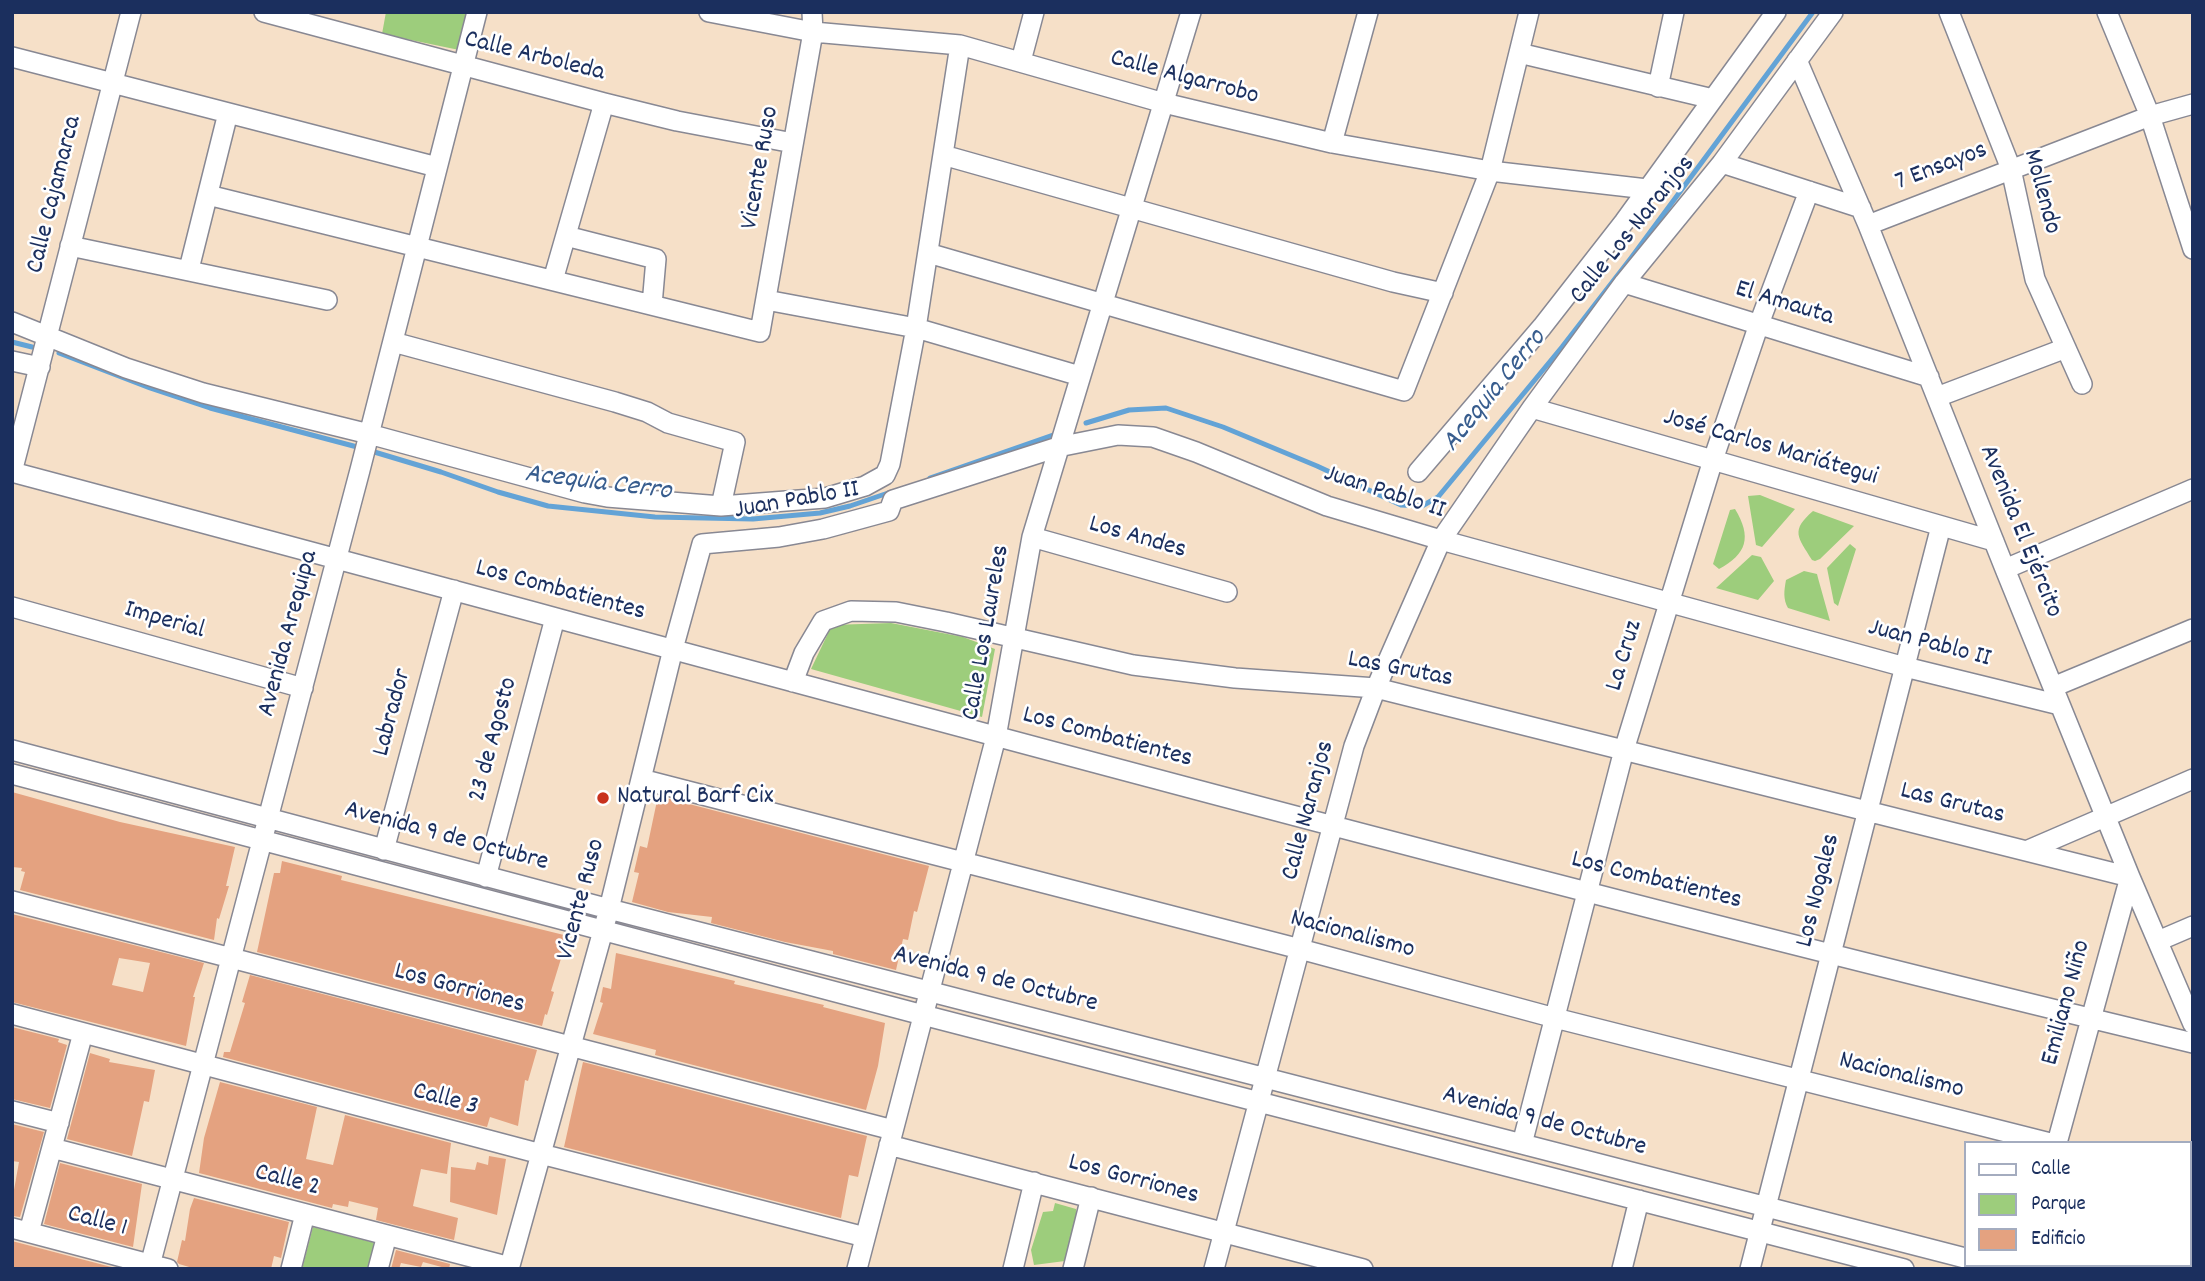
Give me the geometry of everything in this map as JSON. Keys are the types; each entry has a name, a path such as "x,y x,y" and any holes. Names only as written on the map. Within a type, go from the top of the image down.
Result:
{"street":[{"name":"Calle Cajamarca","path":"12,472 131,12"},
{"name":"Calle Arboleda","path":"264,12 604,103 677,121 793,143"},
{"name":"Avenida Arequipa","path":"156,1267 173,1180 360,470 477,12"},
{"name":"Calle Algarrobo","path":"709,12 813,32 960,45 1164,103 1332,144 1490,171 1647,189"},
{"name":"Vicente Ruso","path":"652,305 760,332 813,32 812,12"},
{"path":"1021,61 1034,12"},
{"name":"Calle Los Laureles","path":"857,1269 996,737 1032,537 1191,12"},
{"path":"1332,144 1368,12"},
{"path":"928,253 1404,390 1490,171 1529,12"},
{"path":"1658,87 1674,12"},
{"path":"1418,472 1542,327 1776,12"},
{"name":"Calle Los Naranjos","path":"1441,540 1532,408 1624,283 1723,163 1833,12"},
{"name":"Mollendo","path":"1949,12 2011,169 2035,279 2082,384"},
{"path":"2107,12 2150,116 2189,226 2193,249"},
{"path":"12,361 44,351 126,368 203,393 368,439 585,493 721,506 825,498 865,486 885,475 890,464 916,328 960,45"},
{"path":"1519,53 1713,99"},
{"path":"12,57 437,167"},
{"name":"Avenida El Ejército","path":"1797,60 1865,216 2105,816 2193,1024"},
{"path":"553,281 604,103"},
{"name":"7 Ensayos","path":"1865,216 2011,169 2150,116 2193,104"},
{"path":"189,270 228,113"},
{"path":"943,155 1393,282 1443,293"},
{"path":"1723,163 1809,191 1865,216"},
{"name":"La Cruz","path":"1522,1144 1624,750 1713,460 1759,324 1809,191"},
{"path":"208,195 652,305 656,259 566,236"},
{"path":"70,246 327,300"},
{"name":"El Amauta","path":"1624,283 1929,377"},
{"path":"766,300 916,328 1080,376"},
{"path":"12,322 44,351"},
{"path":"393,342 615,402 647,412 668,423 735,442 721,506"},
{"path":"1937,397 2066,348"},
{"name":"José Carlos Mariátegui","path":"1532,408 1994,541"},
{"name":"Juan Pablo II","path":"702,544 779,537 823,529 889,511 893,500 1062,435 1153,436 1327,506 1441,540 1905,667 2057,696"},
{"name":"Los Combatientes","path":"12,472 1333,826 1831,954 2193,1043"},
{"path":"2005,569 2193,489"},
{"name":"Los Nogales","path":"1750,1269 1941,526"},
{"name":"Los Andes","path":"1032,537 1227,592"},
{"name":"Calle Naranjos","path":"1214,1269 1354,746 1376,688 1441,540"},
{"name":"Vicente Ruso","path":"509,1268 609,909 673,649 702,544"},
{"name":"Labrador","path":"384,850 454,590"},
{"name":"Imperial","path":"12,607 303,688"},
{"name":"Las Grutas","path":"793,682 804,653 824,621 851,611 896,612 1133,664 1235,678 1376,688 2130,877"},
{"name":"23 de Agosto","path":"486,877 555,618"},
{"path":"2057,696 2193,629"},
{"name":"Avenida 9 de Octubre","path":"12,750 609,909 1964,1258"},
{"name":"Avenida 9 de Octubre","path":"12,774 923,1016 1904,1269"},
{"name":"Nacionalismo","path":"641,779 1300,949 1555,1018 2042,1141"},
{"name":"Las Grutas","path":"2026,851 2193,779"},
{"name":"Emiliano Niño","path":"2058,1141 2130,877"},
{"name":"Los Gorriones","path":"12,901 571,1046 891,1137 1034,1182 1358,1268"},
{"path":"2158,941 2193,926"},
{"name":"Calle 3","path":"12,1014 865,1237"},
{"path":"21,1230 52,1148 83,1033"},
{"path":"12,1111 59,1123"},
{"name":"Calle 2","path":"52,1148 509,1268"},
{"path":"1013,1269 1034,1182"},
{"path":"1073,1269 1091,1197"},
{"path":"1622,1269 1639,1200"},
{"path":"291,1269 305,1214"},
{"name":"Calle 1","path":"21,1230 156,1267"},
{"path":"378,1269 387,1235"}],"green space":[{"path":"386,12 473,12 464,51 382,34"},
{"path":"1760,495 1795,509 1762,547 1756,545 1748,496"},
{"path":"1735,509 1744,528 1744,544 1736,557 1719,569 1713,564 1730,510"},
{"path":"1813,511 1854,526 1815,561 1807,552 1799,534 1801,524"},
{"path":"1850,544 1856,549 1838,606 1834,603 1827,568"},
{"path":"1752,555 1761,557 1774,581 1758,600 1716,588"},
{"path":"1804,571 1817,574 1830,621 1788,608 1784,595 1786,580"},
{"path":"891,623 963,637 995,649 982,717 811,669 832,625"},
{"path":"1055,1203 1076,1209 1077,1214 1065,1261 1034,1265 1031,1250 1043,1212 1053,1211"},
{"path":"313,1227 379,1244 372,1269 302,1269"}],"building":[{"path":"12,792 120,822 235,847 226,886 229,886 219,919 217,918 214,940 20,890 25,872 21,871 22,868 12,867"},
{"path":"658,796 929,866 917,912 914,911 908,940 903,939 896,970 833,954 833,951 711,923 712,917 668,912 632,902 639,873 634,872 640,846 647,848"},
{"path":"282,861 342,876 341,880 568,936 542,1026 257,952 274,873 280,873"},
{"path":"12,914 204,963 193,997 186,1046 12,1002","holes":["119,958 150,963 143,992 112,985"]},
{"path":"616,953 735,981 734,984 824,1005 823,1007 885,1023 878,1066 866,1110 655,1055 656,1050 593,1034 603,1003 600,1002 603,987 611,989"},
{"path":"250,975 537,1050 528,1081 525,1080 518,1126 490,1117 487,1127 223,1057 224,1052 230,1052 245,1003 242,1002"},
{"path":"12,1027 59,1039 58,1042 67,1045 50,1108 12,1099"},
{"path":"90,1053 110,1059 109,1062 155,1070 149,1102 144,1101 132,1156 67,1139"},
{"path":"583,1062 867,1136 858,1177 849,1175 841,1218 564,1147"},
{"path":"220,1082 317,1107 306,1159 333,1165 345,1115 451,1143 447,1174 421,1169 413,1206 458,1218 454,1240 376,1220 378,1208 349,1201 348,1207 333,1204 332,1208 199,1173 204,1138"},
{"path":"12,1124 44,1132 20,1217 12,1216 19,1162 12,1161"},
{"path":"489,1156 506,1159 497,1215 450,1202 451,1167 475,1170 477,1162 488,1165"},
{"path":"60,1163 142,1184 133,1247 44,1224"},
{"path":"194,1198 289,1222 281,1258 274,1256 271,1269 196,1269 179,1264 177,1262 182,1240 185,1241"},
{"path":"12,1241 119,1269 12,1269"},
{"path":"396,1250 450,1264 449,1269 423,1262 421,1267 401,1263 399,1269 391,1269"}],"waterway":[{"name":"Acequia Cerro","path":"1086,423 1129,410 1166,408 1223,427 1401,505 1422,506 1438,497 1562,347 1631,258 1813,12"},
{"name":"Acequia Cerro","path":"12,342 32,347"},
{"name":"Acequia Cerro","path":"59,353 210,408 361,448 548,506 655,517 753,519 820,513 891,492"},
{"name":"Acequia Cerro","path":"930,478 1056,434"}],"place":[{"name":"Natural Barf Cix","path":"603,798"}]}
